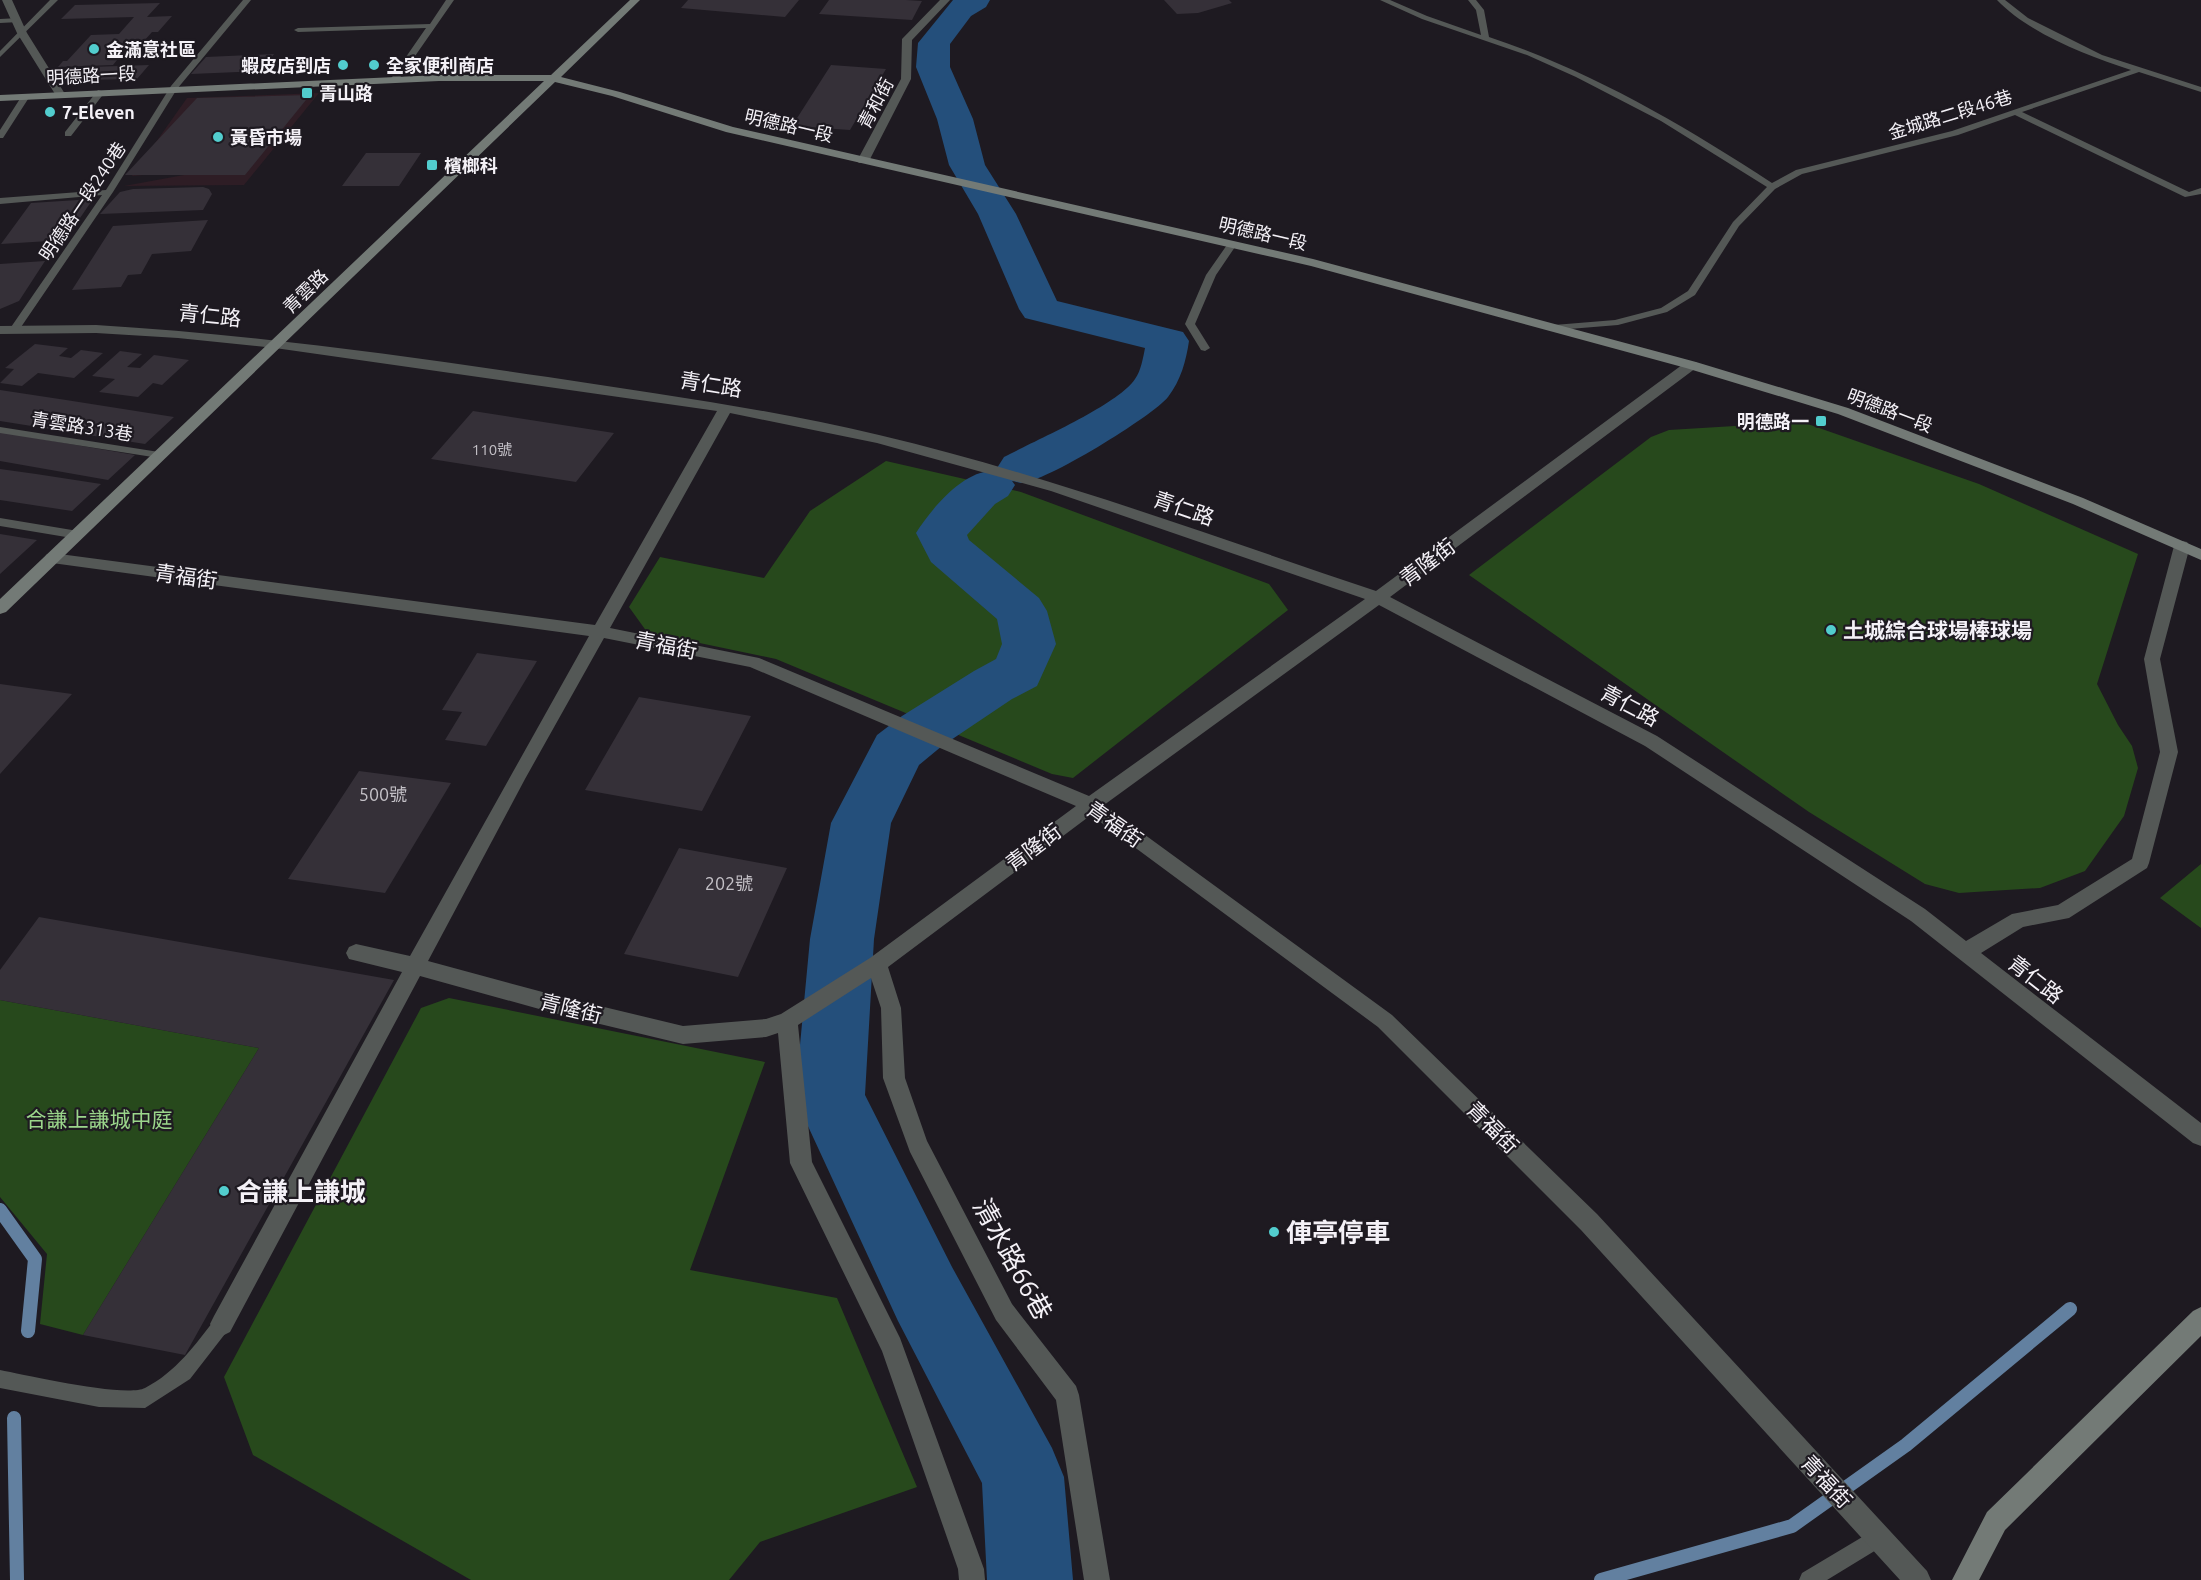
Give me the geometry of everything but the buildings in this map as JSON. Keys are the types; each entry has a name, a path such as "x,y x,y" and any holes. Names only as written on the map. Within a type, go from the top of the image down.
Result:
{"street":[{"path":"7,0 22,33 60,94"},
{"name":"青雲路","path":"0,608 635,0"},
{"name":"青和街","path":"862,161 906,79 907,39 945,0"},
{"name":"明德路一段","path":"0,98 174,88 393,80 552,78 616,94 730,130 1232,244 1557,327 1691,365 1843,411 2078,501 2201,555"},
{"name":"青仁路","path":"7,330 120,330 275,344 726,408 878,439 1056,488 1378,598 1651,741 1918,915 2201,1136"},
{"name":"青隆街","path":"356,953 416,966 550,1003 683,1035 766,1028 788,1020 875,965 1091,805 1378,598 1691,365"},
{"path":"222,1324 598,631 726,408"},
{"path":"1965,952 2019,920 2062,912 2140,863 2169,752 2152,659 2182,546"},
{"name":"青福街","path":"52,558 598,631 753,662 1091,805 1385,1021 1590,1222 1918,1580"},
{"name":"清水路66巷","path":"875,965 891,1008 894,1078 918,1145 1004,1312 1066,1395 1097,1580"},
{"path":"788,1020 801,1163 892,1346 971,1569 972,1580"},
{"path":"1965,1580 1996,1521 2201,1319"}],"lane":[{"path":"2,52 54,0"},
{"name":"明德路一段240巷","path":"7,330 109,192 174,88 247,0"},
{"path":"393,80 450,0"},
{"path":"1384,0 1447,27 1485,38 1552,63 1673,124 1772,187"},
{"path":"1472,0 1480,10 1485,38"},
{"path":"2001,0 2025,20 2068,43 2138,70 2201,90"},
{"path":"0,21 16,20"},
{"path":"298,30 432,26"},
{"name":"金城路二段46巷","path":"1772,187 1799,172 1955,133 2138,70"},
{"path":"68,134 101,92"},
{"path":"0,136 26,96"},
{"path":"2015,112 2188,195 2201,191"},
{"name":"明德路一段","path":"1557,327 1615,323 1664,309 1692,293 1736,224 1772,187"},
{"path":"0,201 109,192"},
{"path":"1205,348 1190,324 1211,275 1232,244"},
{"name":"青雲路313巷","path":"0,430 159,455"},
{"path":"0,522 78,535"},
{"path":"5,1380 99,1398 145,1399 184,1373 222,1324"},
{"path":"1809,1580 1879,1537"}],"shaded area":[{"name":"黃昏市場","path":"319,93 244,185 124,186 222,168 132,176 187,98"}],"green space":[{"name":"土城綜合球場棒球場","path":"1802,422 1979,484 2138,554 2097,684 2118,725 2132,746 2138,768 2124,816 2085,871 2040,888 1959,893 1925,884 1809,812 1469,575 1651,437 1669,430"},
{"path":"886,461 1021,492 1269,584 1288,610 1073,778 1052,774 776,659 647,632 629,607 660,557 764,578 810,511"},
{"path":"2201,864 2201,928 2160,898"},
{"path":"449,998 765,1062 690,1270 837,1298 917,1487 760,1542 729,1580 471,1580 253,1455 224,1377 421,1008"},
{"name":"合謙上謙城中庭","path":"0,1000 259,1048 83,1335 40,1324 47,1254 0,1197"}],"waterway":[{"path":"975,0 960,9 934,43 933,67 955,119 967,165 997,214 1040,309 1168,341 1157,379 1151,389 1139,400 1107,422 1021,468"},
{"path":"991,485 978,493 941,533 949,550 1021,611 1029,644 1018,672 993,685 922,731 897,751 861,823 842,939 830,1098 925,1294 1023,1477 1030,1580"},
{"path":"0,1210 35,1259 28,1331"},
{"path":"1601,1580 1792,1526 1906,1445 2070,1309"},
{"path":"14,1418 17,1580"}],"place":[{"name":"金滿意社區","path":"94,49"},
{"name":"蝦皮店到店","path":"343,65"},
{"name":"全家便利商店","path":"374,65"},
{"name":"青山路","path":"307,93"},
{"name":"7-Eleven","path":"50,112"},
{"name":"黃昏市場","path":"218,137"},
{"name":"檳榔科","path":"432,165"},
{"name":"明德路一","path":"1821,421"},
{"name":"土城綜合球場棒球場","path":"1831,630"},
{"name":"合謙上謙城","path":"224,1191"},
{"name":"俥亭停車","path":"1274,1232"}]}
